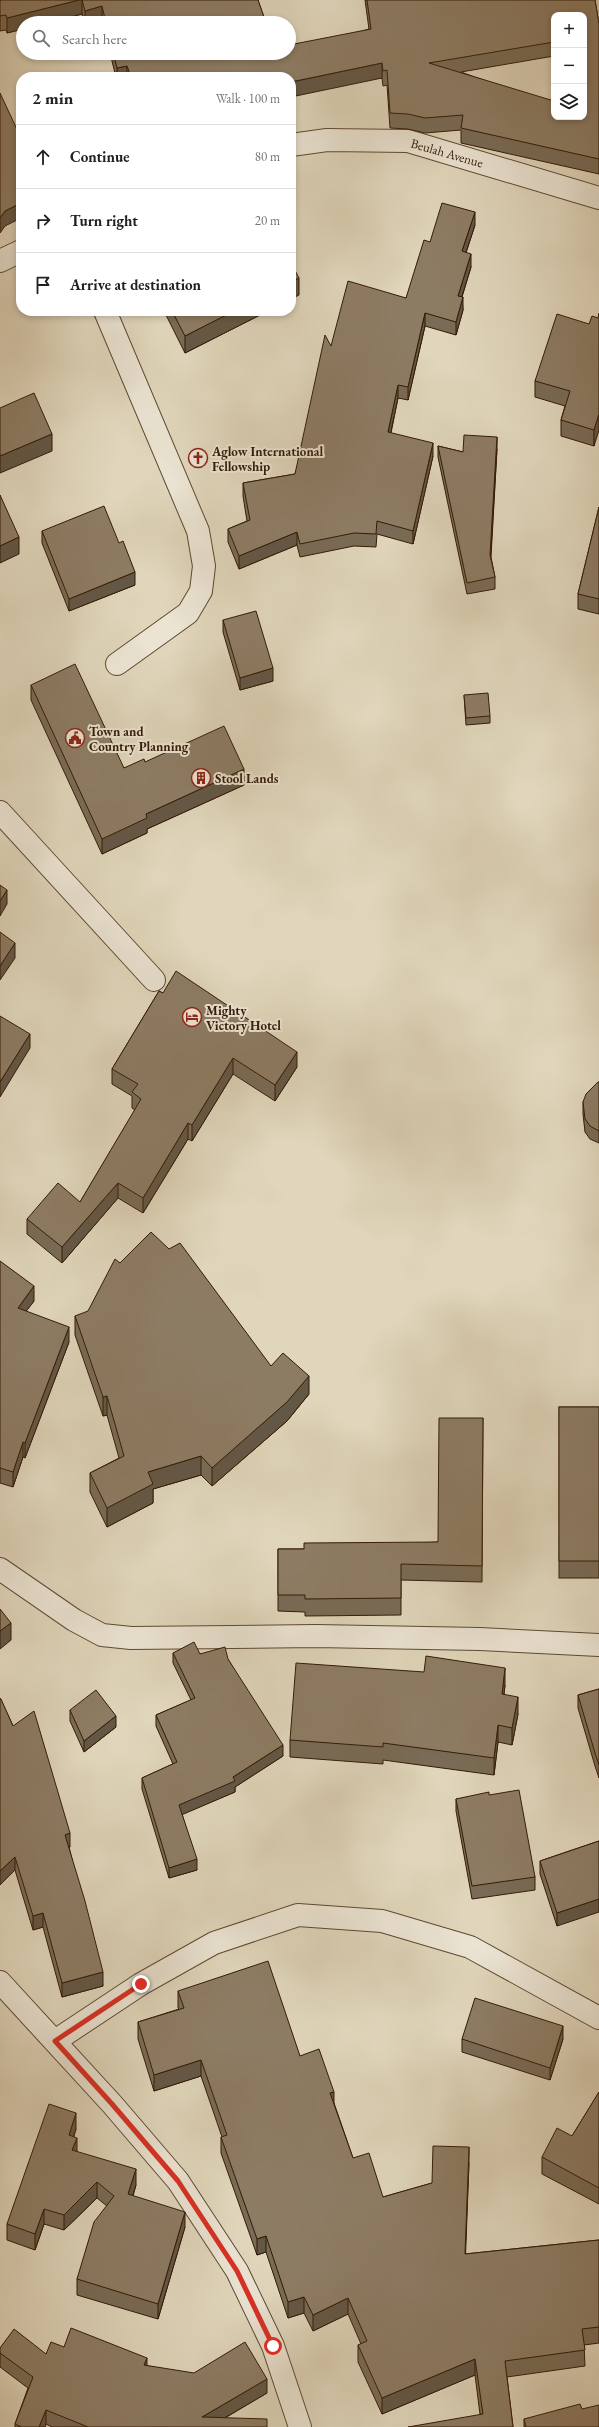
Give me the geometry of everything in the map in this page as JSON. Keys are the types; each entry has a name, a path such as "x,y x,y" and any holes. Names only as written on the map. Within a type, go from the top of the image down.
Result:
{"street":[{"name":"Beulah Avenue","path":"296,144 327,140 408,141 599,198"},
{"path":"0,261 16,253"},
{"path":"107,316 198,532 204,566 201,591 188,613 117,664"},
{"path":"0,812 154,980"},
{"path":"0,1569 74,1620 102,1635 131,1638 316,1636 472,1638 599,1645"},
{"path":"55,2041 141,1984 214,1943 298,1915 382,1921 470,1947 599,2018"},
{"path":"0,1982 112,2104 178,2181 237,2271 273,2346 300,2427"}],"building":[{"path":"0,0 79,0 7,18 6,15 0,16"},
{"path":"82,0 258,0 264,16 104,16 102,6 85,11"},
{"path":"367,0 595,0 599,24 599,159 461,128 463,115 425,118 408,114 390,113 387,70 383,71 382,63 296,81 296,72 129,72 127,66 117,68 115,60 296,60 296,44 371,29","holes":["551,12 587,12 587,120 551,120 551,100 429,63 551,43"]},
{"path":"0,93 16,127 16,206 5,211 0,218"},
{"path":"442,203 475,212 462,251 471,254 458,296 463,297 456,322 425,313 408,387 398,385 388,432 433,443 413,531 377,521 376,534 354,533 300,544 297,532 239,556 228,529 250,520 243,483 295,474 325,335 331,346 348,281 406,298 424,240 430,242"},
{"path":"296,272 299,278 296,280"},
{"path":"599,313 599,414 594,430 561,420 570,391 535,381 557,314 589,324 592,316 598,318"},
{"path":"175,316 224,316 185,336"},
{"path":"34,393 52,434 0,456 0,408"},
{"path":"464,435 497,437 490,555 495,577 467,583 438,446 463,452"},
{"path":"0,495 19,537 0,546"},
{"path":"104,506 119,543 123,541 135,572 69,599 42,531"},
{"path":"599,507 599,599 578,594"},
{"path":"256,611 273,668 240,678 223,620"},
{"path":"75,664 124,768 144,759 145,762 224,726 244,769 146,814 147,818 102,839 31,685"},
{"path":"488,693 490,716 466,718 464,695"},
{"path":"0,885 7,890 0,901"},
{"path":"0,932 15,943 0,966"},
{"path":"176,971 297,1052 275,1085 233,1058 192,1125 188,1123 143,1198 118,1183 62,1247 27,1219 58,1183 80,1202 141,1099 132,1092 138,1084 112,1069 159,991 163,993"},
{"path":"0,1016 30,1034 0,1082"},
{"path":"598,1082 599,1131 590,1126 585,1119 583,1102 586,1094"},
{"path":"151,1232 169,1249 180,1243 271,1366 283,1353 309,1376 287,1402 212,1468 201,1456 148,1472 153,1484 107,1508 90,1473 124,1456 107,1396 103,1397 75,1316 88,1311 115,1259 120,1263"},
{"path":"0,1261 34,1286 18,1308 69,1327 25,1443 23,1442 13,1472 0,1468"},
{"path":"559,1407 599,1407 599,1561 559,1561"},
{"path":"439,1418 483,1418 482,1566 401,1564 401,1598 305,1599 305,1595 278,1595 278,1549 304,1549 304,1543 438,1542"},
{"path":"0,1609 11,1623 0,1631"},
{"path":"194,1642 200,1654 225,1647 228,1659 283,1745 233,1777 235,1781 179,1805 197,1859 169,1868 142,1778 177,1762 156,1715 195,1698 173,1653"},
{"path":"426,1656 505,1668 502,1694 518,1697 512,1728 498,1725 494,1758 383,1743 383,1747 290,1740 296,1663 424,1672"},
{"path":"599,1689 599,1765 578,1695"},
{"path":"96,1690 116,1716 84,1741 70,1710"},
{"path":"0,1698 13,1726 34,1711 70,1833 65,1835 85,1901 103,1972 62,1983 43,1913 33,1916 15,1857 0,1871"},
{"path":"519,1790 535,1877 472,1886 456,1799 489,1792 489,1795"},
{"path":"599,1841 599,1899 557,1913 540,1861"},
{"path":"268,1961 300,2056 319,2049 334,2092 330,2093 353,2158 369,2153 383,2197 432,2183 433,2146 469,2147 465,2254 599,2240 599,2327 582,2329 585,2350 505,2361 513,2427 408,2427 483,2414 475,2359 382,2398 358,2345 367,2341 348,2298 313,2315 304,2297 288,2302 266,2236 257,2239 221,2137 227,2135 201,2060 154,2075 138,2022 184,2008 178,1991"},
{"path":"475,1998 563,2026 550,2068 462,2039"},
{"path":"599,2092 599,2188 542,2157 557,2128 572,2136"},
{"path":"49,2104 76,2113 69,2135 77,2138 72,2150 136,2169 128,2194 185,2212 158,2304 77,2279 94,2222 114,2196 97,2182 64,2215 44,2209 35,2234 7,2224"},
{"path":"71,2328 147,2358 144,2365 194,2373 245,2342 267,2379 202,2417 267,2419 267,2427 88,2427 46,2410 39,2427 22,2427 15,2424 33,2377 0,2353 0,2348 14,2329 46,2354 51,2342 64,2347"},
{"path":"580,2404 582,2409 599,2405 599,2427 526,2427 524,2419"}],"place":[{"name":"Aglow International Fellowship","path":"198,458"},
{"name":"Town and Country Planning","path":"75,738"},
{"name":"Stool Lands","path":"201,778"},
{"name":"Mighty Victory Hotel","path":"192,1017"}],"route":[{"path":"141,1984 55,2041 112,2104 178,2181 237,2271 273,2346"}]}
